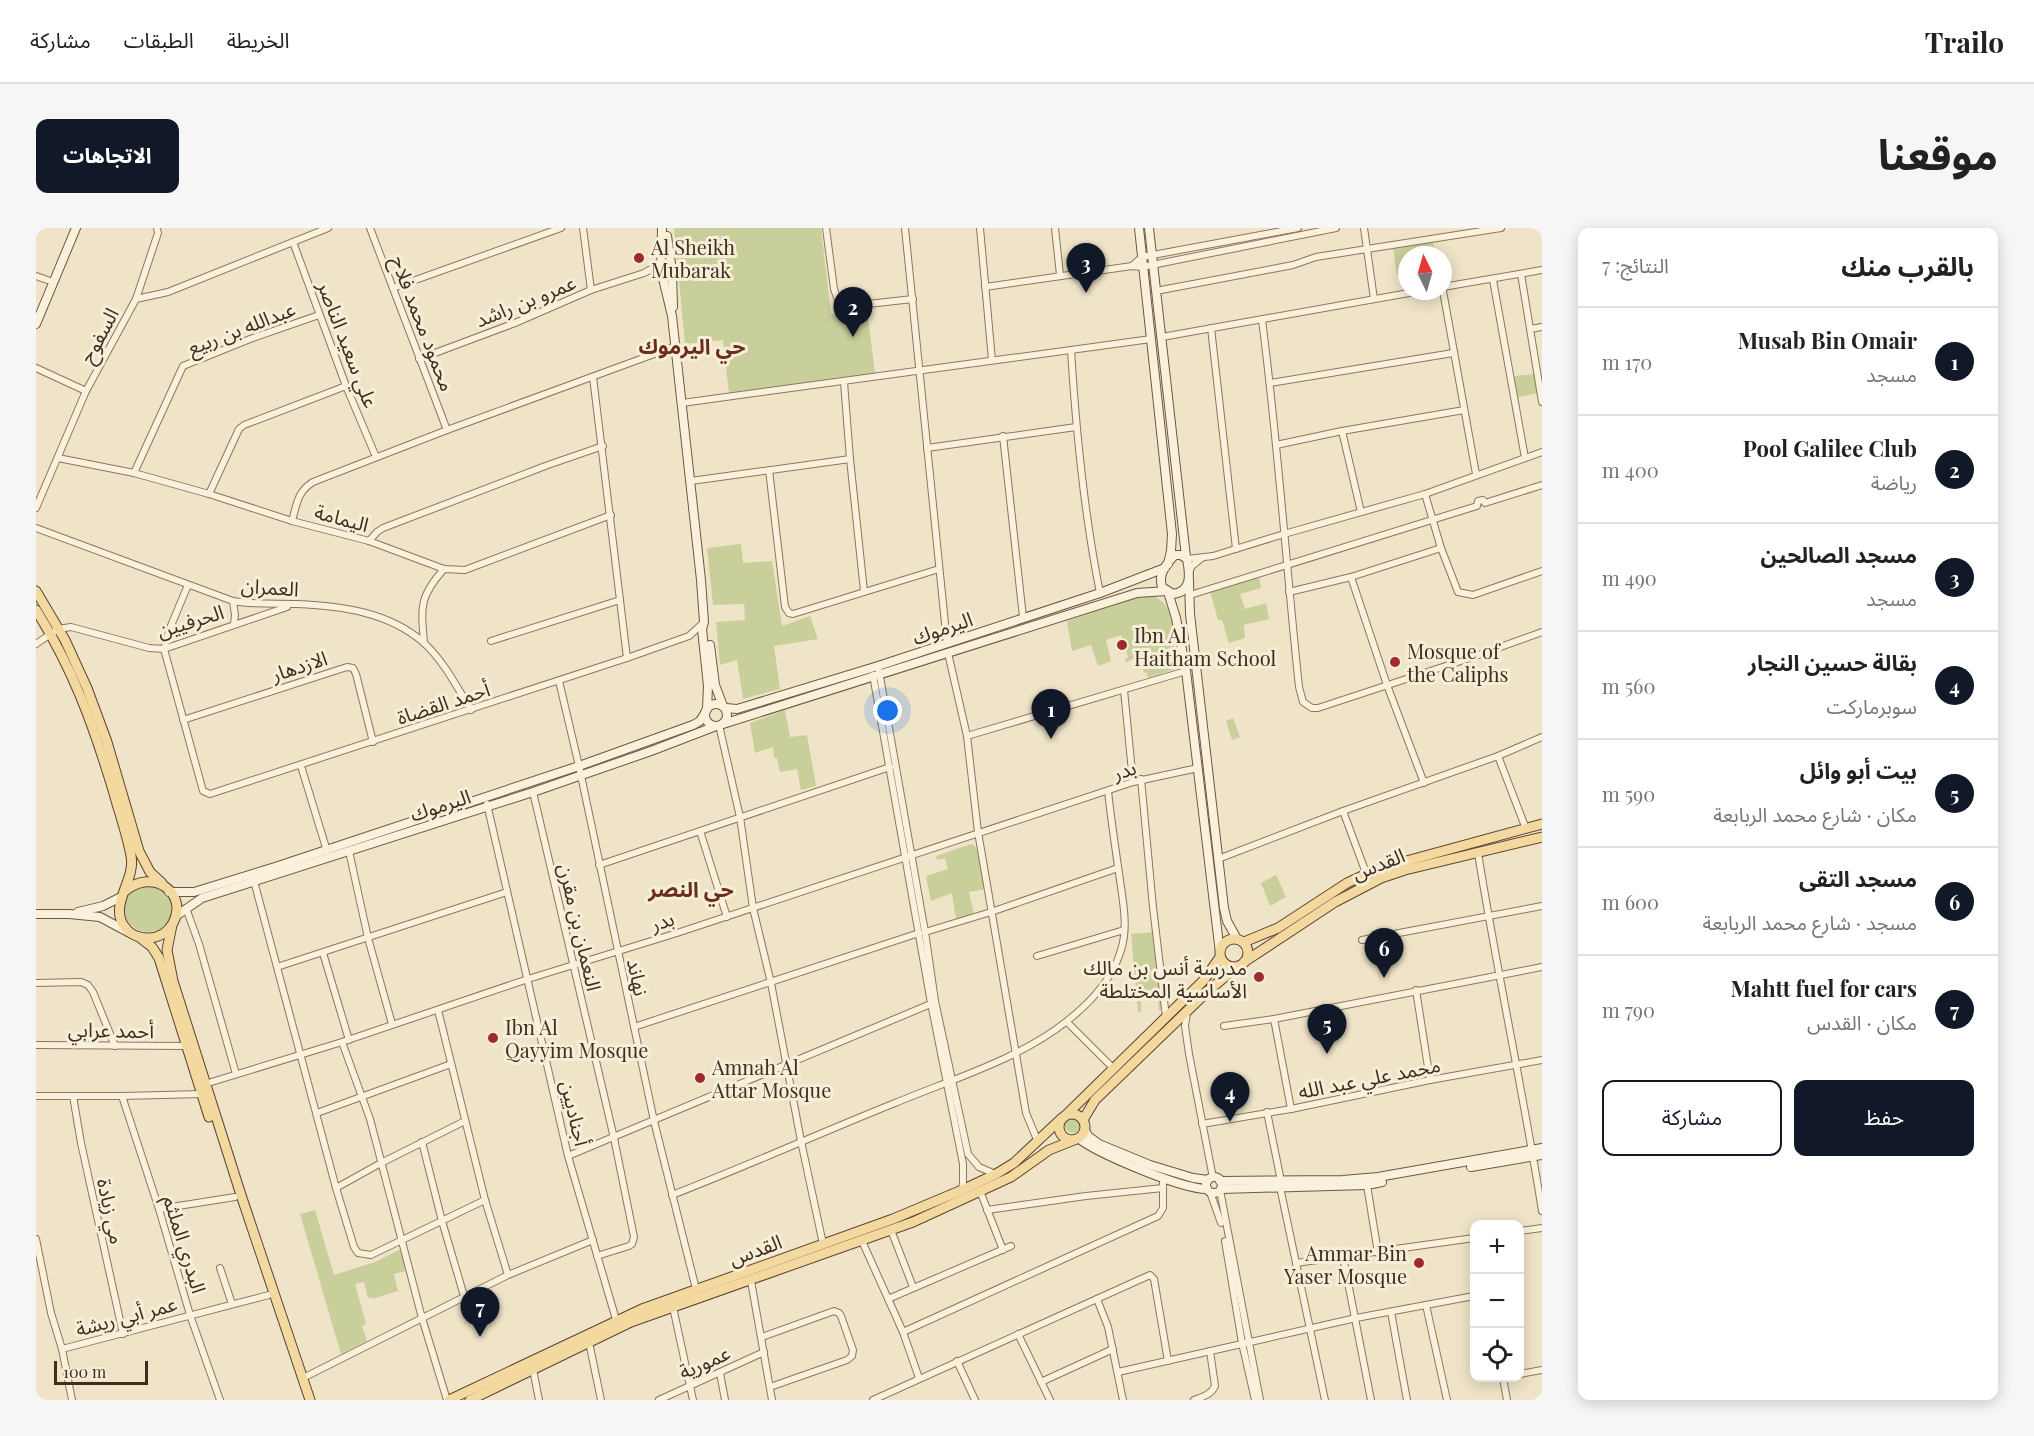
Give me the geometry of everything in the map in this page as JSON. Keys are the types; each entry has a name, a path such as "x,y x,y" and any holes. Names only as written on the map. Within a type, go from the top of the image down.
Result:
{"main road":[{"path":"36,591 91,718 123,826 132,862 130,877 123,895 120,918 124,926 152,947 159,958 303,1400"},
{"path":"36,610 55,632 83,678 95,708 139,851 150,873 174,897 177,906 167,950 171,972 205,1084 310,1400"},
{"name":"القدس","path":"1240,941 1278,928 1366,873 1400,861 1542,824"},
{"name":"القدس","path":"1084,1125 1095,1100 1216,983 1335,902 1369,883 1405,870 1542,837"},
{"path":"123,895 132,885 142,881 153,881 166,888"},
{"path":"135,935 149,939 158,937 166,932 174,920"},
{"path":"1230,939 1240,941 1248,952 1241,964 1227,965 1220,955 1224,943 1230,939"},
{"name":"القدس","path":"448,1400 696,1289 893,1219 996,1174 1038,1142 1114,1069 1204,980 1220,955"},
{"path":"1077,1115 1084,1125 1076,1139 1065,1138 1060,1131 1060,1122 1064,1117 1077,1115"},
{"name":"القدس","path":"470,1400 589,1342 618,1324 751,1281 891,1230 1011,1176 1049,1150 1076,1139"}],"street":[{"path":"36,324 76,228"},
{"path":"135,299 158,233 157,228"},
{"name":"السفوح","path":"36,508 86,391 135,299 168,292 328,228"},
{"name":"محمود محمد فلاح","path":"370,228 447,430"},
{"path":"393,288 561,228"},
{"path":"583,228 591,290"},
{"path":"664,228 662,274 676,346 691,481 704,622 702,628 713,678 727,718 720,725"},
{"path":"664,228 672,267 672,316"},
{"path":"826,228 834,289 839,303 850,306 913,299"},
{"path":"905,228 947,643"},
{"path":"980,228 992,360"},
{"path":"1055,228 1060,275"},
{"path":"1139,228 1172,534 1167,566"},
{"path":"1149,228 1225,915 1240,941"},
{"path":"1153,260 1298,228"},
{"path":"985,287 1132,266 1142,262 1336,228"},
{"path":"1364,228 1374,299"},
{"path":"1156,291 1291,266 1316,257 1501,228"},
{"name":"علي سعيد الناصر","path":"292,242 346,386 376,457"},
{"path":"661,263 672,267"},
{"name":"عمرو بن راشد","path":"419,359 591,290 644,273 661,263"},
{"name":"عمرو بن راشد","path":"644,273 662,274 672,267"},
{"path":"1452,287 1542,270"},
{"path":"1521,274 1542,399"},
{"path":"36,276 53,282"},
{"path":"1493,280 1525,458"},
{"path":"1162,337 1398,295"},
{"path":"1445,300 1476,474"},
{"name":"عبدالله بن ربيع","path":"134,473 183,366 319,315"},
{"path":"1262,320 1299,687 1307,706 1318,708 1542,632"},
{"path":"1530,329 1542,327"},
{"path":"1211,328 1236,549"},
{"path":"682,403 1151,339"},
{"path":"292,521 300,493 304,487 313,482 676,346"},
{"path":"1071,350 1076,427 1092,551 1100,593"},
{"path":"1270,383 1453,353"},
{"path":"36,368 86,391"},
{"path":"593,376 627,658"},
{"path":"844,382 864,591"},
{"path":"209,494 239,429 244,425 346,386"},
{"path":"1276,446 1342,431 1464,410"},
{"path":"927,448 1076,427"},
{"path":"1342,431 1361,512"},
{"path":"1003,436 1023,617"},
{"path":"369,541 383,528 603,446"},
{"path":"1220,955 1186,671 1176,618 1160,579 1167,566 1175,555 1202,558 1236,549 1425,494 1542,452"},
{"name":"اليمامة","path":"58,458 134,473 209,494 292,521 369,541 444,569 465,570 611,515"},
{"path":"691,481 850,459"},
{"path":"769,470 785,607 789,614 939,569"},
{"path":"1190,595 1477,506 1479,501 1483,500 1485,503 1542,485"},
{"path":"1425,494 1441,548 1458,592 1461,594 1473,595 1542,571"},
{"name":"العمران","path":"36,528 233,601 347,609 380,617 424,643 442,664 471,710"},
{"path":"1289,592 1351,577 1441,548"},
{"path":"876,672 948,653 1137,593 1182,592 1186,588 1192,566 1202,558"},
{"name":"اليرموك","path":"166,888 188,893 205,889 328,853 580,771 651,751 876,672 947,643 1100,593 1167,566"},
{"path":"424,643 423,600 428,587 444,569"},
{"path":"1351,577 1387,685 1424,783"},
{"path":"183,720 164,649 188,585"},
{"path":"491,640 620,600"},
{"path":"233,601 234,624"},
{"name":"الحرفيين","path":"55,632 76,627 149,648 164,649 296,604"},
{"name":"أحمد القضاة","path":"183,720 203,791 210,794 627,658 690,636 704,622"},
{"path":"36,644 55,632"},
{"path":"690,636 706,641"},
{"path":"706,641 708,686 706,711 709,723 720,725"},
{"path":"948,653 967,736 978,832 1027,1119 1038,1142"},
{"name":"الازدهار","path":"183,720 347,667 353,668 356,674 374,742"},
{"path":"967,736 1186,671"},
{"path":"876,672 890,767 908,855"},
{"path":"876,672 933,1002 950,1080 968,1154 979,1167 996,1174"},
{"name":"اليرموك","path":"724,707 737,709 876,672"},
{"name":"نهاند","path":"559,681 654,1121 696,1289"},
{"path":"1124,690 1133,782"},
{"path":"706,711 713,704 724,707"},
{"name":"اليرموك","path":"174,920 186,908 202,898 328,853 349,851 486,802 533,792 693,725 700,721 706,711"},
{"path":"720,725 740,817 753,908 771,983 823,1244"},
{"path":"1218,859 1343,811 1498,756 1542,737"},
{"path":"1498,756 1526,829"},
{"path":"301,766 328,853"},
{"path":"599,865 890,767"},
{"name":"بدر","path":"205,1084 727,917 1141,779 1198,768"},
{"path":"1141,779 1166,1017"},
{"path":"672,1195 1017,1053 1067,1022 1105,983 1122,948 1124,906 1108,791"},
{"name":"النعمان بن مقرن","path":"533,792 614,1138 634,1237 629,1246 597,1256"},
{"name":"أجناديين","path":"486,802 568,1156 618,1324"},
{"path":"1343,811 1366,873"},
{"path":"700,831 727,917"},
{"path":"349,851 368,938 392,1024"},
{"path":"1478,853 1516,1066 1537,1152 1542,1210"},
{"path":"634,1027 991,912 1119,868"},
{"path":"254,881 336,1188 351,1238 358,1253 371,1255 485,1200"},
{"path":"277,967 507,892"},
{"path":"69,914 103,906 123,895"},
{"path":"1362,940 1542,906"},
{"path":"186,908 200,944 236,1074"},
{"path":"36,914 69,914 105,919 135,935"},
{"path":"1036,956 1124,930"},
{"path":"323,953 345,1041 370,1119 422,1318 448,1400"},
{"path":"1224,1026 1274,1019 1542,967"},
{"path":"36,983 81,982 88,985 115,1046"},
{"path":"1416,990 1430,1080"},
{"path":"568,1156 933,1002"},
{"path":"1189,1009 1185,1026 1255,1400"},
{"path":"438,1010 485,1200 508,1275"},
{"path":"1274,1019 1291,1109"},
{"path":"1067,1022 1114,1069"},
{"name":"أحمد عرابي","path":"36,1045 186,1046"},
{"name":"محمد علي عبد الله","path":"1202,1124 1542,1060"},
{"path":"317,1113 452,1064"},
{"path":"950,1080 963,1164 962,1190"},
{"path":"36,1096 202,1094"},
{"name":"مي زيادة","path":"73,1096 81,1143 123,1334"},
{"name":"البدري الملثم","path":"122,1096 159,1209 190,1315 220,1400"},
{"path":"1267,1112 1325,1400"},
{"path":"336,1188 465,1120"},
{"path":"1084,1125 1088,1136 1099,1144 1150,1165 1214,1185"},
{"path":"1076,1139 1094,1149 1196,1188 1214,1185 1367,1185 1537,1152"},
{"path":"422,1142 464,1296"},
{"path":"1281,1184 1378,1177 1537,1152"},
{"path":"903,1332 1156,1218 1161,1214 1163,1208 1164,1177"},
{"path":"1367,1185 1378,1252"},
{"path":"987,1210 1163,1188"},
{"path":"980,1191 1003,1250"},
{"path":"159,1209 235,1197"},
{"path":"1524,1230 1542,1228"},
{"path":"891,1230 913,1287"},
{"path":"36,1239 39,1271 62,1349 72,1400"},
{"path":"1296,1263 1470,1239"},
{"path":"303,1378 508,1275 593,1240"},
{"path":"862,1241 903,1332 919,1377"},
{"path":"888,1299 1011,1246"},
{"path":"1343,1257 1371,1400"},
{"path":"220,1268 232,1304"},
{"path":"873,1400 919,1377 1152,1275 1168,1361"},
{"path":"751,1281 772,1400"},
{"name":"عمر أبي ريشة","path":"62,1349 268,1295"},
{"path":"1118,1372 1356,1318 1470,1297"},
{"path":"1096,1299 1108,1326 1121,1399"},
{"path":"1426,1305 1447,1400"},
{"path":"673,1307 693,1400"},
{"path":"762,1337 834,1311 841,1316 853,1350 848,1360 770,1387"},
{"path":"1391,1312 1407,1400"},
{"path":"1018,1334 1050,1400"},
{"path":"589,1342 601,1400"},
{"path":"1245,1342 1260,1400"},
{"path":"1041,1382 1113,1349"},
{"path":"1194,1400 1208,1395 1215,1386 1210,1351"},
{"name":"عمورية","path":"659,1400 764,1352"},
{"path":"957,1361 975,1400"},
{"path":"533,1369 539,1400"},
{"path":"1524,1373 1542,1370"},
{"path":"720,1373 725,1400"},
{"path":"1504,1382 1507,1400"}],"green space":[{"path":"674,228 821,228 831,314 867,310 875,373 729,394 723,340 685,344"},
{"path":"1433,242 1434,246 1406,246"},
{"path":"1398,247 1397,275 1393,248"},
{"path":"1535,374 1538,393 1518,397 1514,376"},
{"path":"741,544 743,563 772,561 782,626 810,616 818,639 774,646 780,689 743,699 737,660 720,665 716,622 745,620 744,604 713,605 707,548"},
{"path":"1259,576 1261,588 1240,594 1245,609 1266,603 1269,619 1244,625 1245,638 1229,643 1222,620 1218,620 1210,591"},
{"name":"Ibn Al Haitham School","path":"1145,595 1156,597 1169,611 1174,633 1175,669 1148,678 1139,657 1126,662 1125,659 1128,657 1121,635 1106,640 1111,661 1098,666 1091,645 1072,651 1067,621"},
{"path":"785,710 790,737 807,735 816,786 801,790 797,769 780,772 777,758 774,758 773,747 755,753 750,723"},
{"path":"1233,718 1240,737 1232,740 1226,721"},
{"path":"971,844 980,854 987,889 969,892 974,914 956,919 952,893 931,901 926,876 948,869 945,858 937,860 936,856"},
{"path":"1276,875 1286,897 1270,906 1261,883"},
{"path":"148,884 165,891 172,908 165,925 148,932 131,925 124,908 131,891"},
{"path":"1154,932 1163,1009 1159,1011 1158,997 1155,997 1155,994 1149,994 1149,997 1141,998 1141,1012 1138,1012 1131,934"},
{"path":"1073,1117 1081,1125 1073,1133 1065,1125"},
{"path":"315,1210 334,1275 375,1262 401,1249 406,1271 394,1274 398,1291 372,1299 368,1298 364,1282 355,1284 366,1324 362,1326 367,1341 341,1354 300,1214"}],"place":[{"name":"Al Sheikh Mubarak","path":"639,258"},
{"name":"مسجد الصالحين","path":"1086,293"},
{"name":"Pool Galilee Club","path":"853,337"},
{"name":"Ibn Al Haitham School","path":"1122,645"},
{"name":"Mosque of the Caliphs","path":"1395,662"},
{"name":"Musab Bin Omair","path":"1051,739"},
{"name":"مدرسة أنس بن مالك الأساسية المختلطة","path":"1259,977"},
{"name":"مسجد التقى","path":"1384,978"},
{"name":"Ibn Al Qayyim Mosque","path":"493,1038"},
{"name":"بيت أبو وائل","path":"1327,1054"},
{"name":"Amnah Al Attar Mosque","path":"700,1078"},
{"name":"بقالة حسين النجار","path":"1230,1122"},
{"name":"Ammar Bin Yaser Mosque","path":"1419,1263"},
{"name":"Mahtt fuel for cars","path":"480,1337"}],"district":[{"name":"حي اليرموك","path":"692,345"},
{"name":"حي النصر","path":"691,888"}]}
